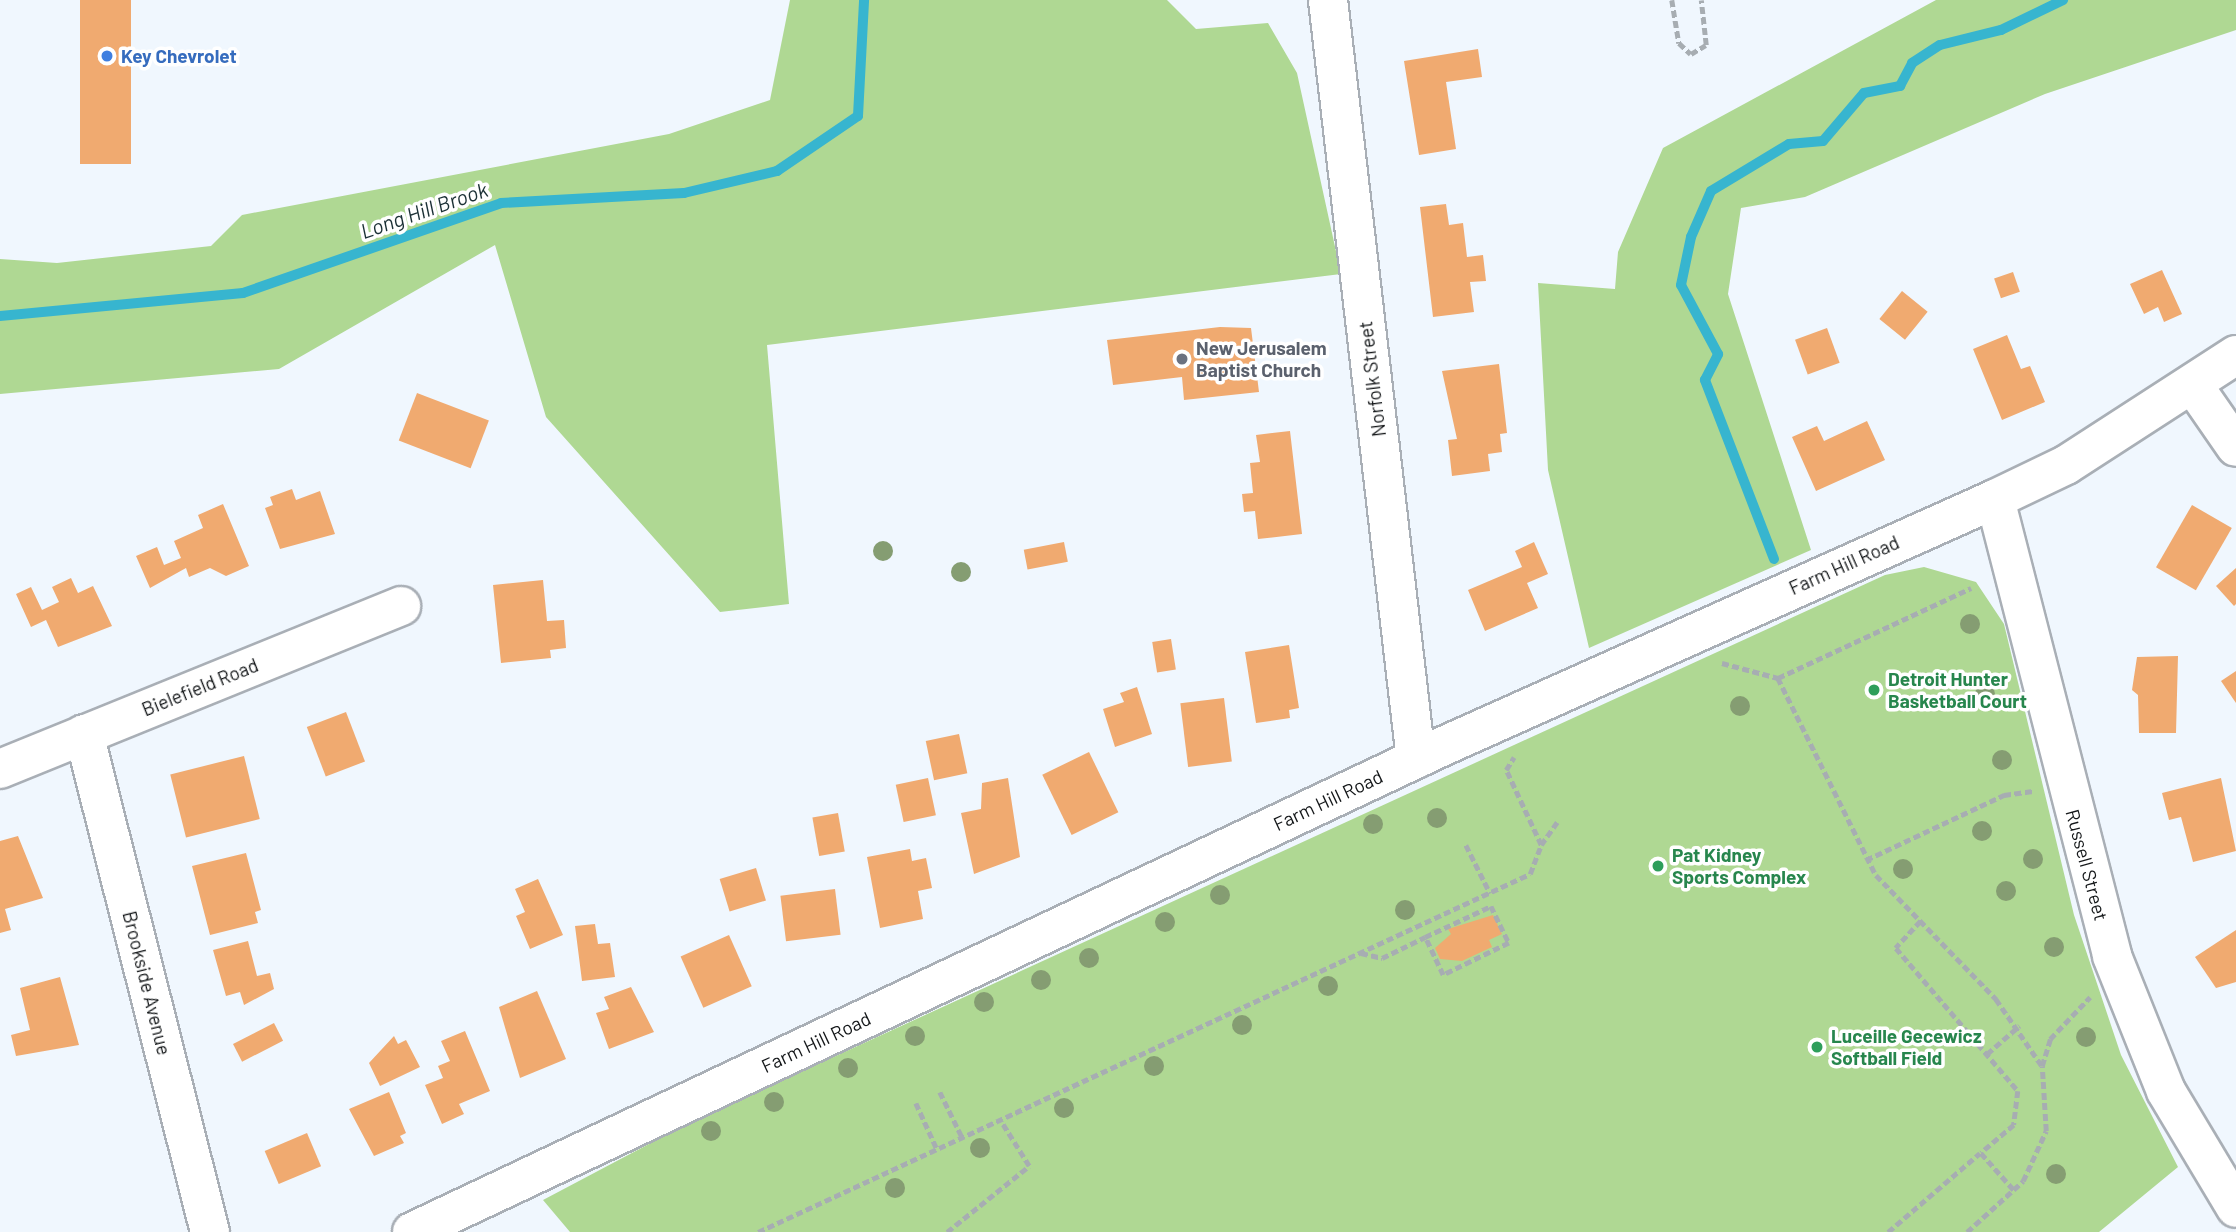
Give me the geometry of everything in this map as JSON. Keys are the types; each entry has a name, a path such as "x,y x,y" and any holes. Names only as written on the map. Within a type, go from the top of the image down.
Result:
{"street":[{"name":"Norfolk Street","path":"1328,0 1416,759"},
{"name":"Farm Hill Road","path":"412,1232 1416,759 2066,465 2236,355"},
{"path":"2193,385 2236,447"},
{"name":"Russell Street","path":"1995,499 2116,967 2166,1091 2236,1208"},
{"name":"Bielefield Road","path":"0,769 401,606"},
{"name":"Brookside Avenue","path":"85,734 210,1232"}],"path":[{"path":"1672,0 1679,43 1691,54 1706,45 1701,0"},
{"path":"1708,668 1721,662 1778,678 1971,588"},
{"path":"1778,678 1866,860 2019,1026 2042,1066"},
{"path":"1525,752 1506,770 1541,845"},
{"path":"1866,860 2004,795 2034,791"},
{"path":"758,1232 1530,874 1541,845 1557,822"},
{"path":"1466,845 1490,893"},
{"path":"1361,953 1375,960 1492,906 1509,943 1443,975 1425,937"},
{"path":"1448,912 1454,924"},
{"path":"1888,1232 2014,1125 2018,1091 1896,948 1921,922"},
{"path":"1967,1232 2014,1190 2046,1131 2042,1066 2050,1039 2090,997"},
{"path":"1987,1054 2019,1026"},
{"path":"940,1092 962,1137"},
{"path":"916,1103 937,1149"},
{"path":"947,1232 1029,1166 1000,1119"},
{"path":"1980,1153 2014,1190"}],"green space":[{"path":"790,0 1167,0 1196,29 1268,23 1297,73 1341,274 767,345 789,604 720,612 546,417 495,245 279,369 0,394 0,259 57,263 211,246 242,215 669,134 770,100"},
{"path":"1936,0 2236,0 2236,30 2045,94 1805,197 1741,208 1728,294 1811,550 1589,648 1548,470 1538,283 1615,289 1618,252 1663,148"},
{"name":"Pat Kidney Sports Complex","path":"1924,567 1976,582 2004,624 2074,915 2121,1055 2178,1167 2099,1232 570,1232 543,1200 683,1126 1885,575"}],"building":[{"name":"Key Chevrolet","path":"80,0 131,0 131,164 80,164"},
{"path":"1478,49 1482,77 1446,82 1456,149 1419,155 1404,61"},
{"path":"1446,204 1449,225 1463,223 1467,257 1483,255 1486,281 1470,282 1474,312 1433,317 1420,207"},
{"path":"2162,270 2182,314 2164,322 2158,307 2144,314 2130,284"},
{"path":"2013,272 2020,292 2001,298 1994,279"},
{"path":"1902,291 1928,312 1905,340 1879,319"},
{"name":"New Jerusalem Baptist Church","path":"1220,327 1251,328 1259,392 1184,400 1182,377 1113,385 1107,340"},
{"path":"1827,328 1840,363 1808,374 1795,340"},
{"path":"2007,335 2021,369 2030,366 2045,402 2002,420 1973,349"},
{"path":"1499,364 1507,433 1500,434 1502,452 1488,454 1490,471 1452,476 1448,440 1457,439 1442,371"},
{"path":"417,393 489,421 471,468 399,441"},
{"path":"1867,421 1885,460 1816,491 1792,437 1817,426 1824,441"},
{"path":"1290,431 1302,534 1258,539 1255,511 1244,512 1242,494 1253,493 1250,463 1260,462 1256,435"},
{"path":"292,489 296,500 320,491 335,534 280,549 265,508 273,505 270,497"},
{"path":"223,504 249,566 226,576 210,568 189,577 186,568 150,588 136,556 157,547 164,565 181,558 174,541 203,528 198,515"},
{"path":"2192,505 2232,528 2196,590 2156,567"},
{"path":"1064,542 1068,562 1028,569 1024,550"},
{"path":"1534,542 1548,574 1527,583 1538,608 1485,631 1468,590 1522,567 1515,551"},
{"path":"2236,568 2236,604 2234,606 2216,586"},
{"path":"71,578 78,593 93,586 112,626 58,647 46,620 31,627 16,594 31,587 42,610 59,602 52,587"},
{"path":"543,580 547,621 564,620 566,648 550,650 551,658 501,663 493,585"},
{"path":"1171,639 1176,670 1157,673 1152,642"},
{"path":"1289,645 1299,708 1289,710 1290,718 1256,723 1245,652"},
{"path":"2178,656 2176,733 2139,733 2138,695 2132,690 2137,657"},
{"path":"2236,671 2236,703 2221,681"},
{"path":"1137,687 1152,734 1115,747 1103,709 1124,702 1120,693"},
{"path":"1224,698 1232,762 1188,767 1180,703"},
{"path":"346,712 365,761 326,777 307,727"},
{"path":"959,734 967,773 934,780 926,741"},
{"path":"1089,752 1118,812 1072,835 1042,775"},
{"path":"244,756 260,819 186,837 170,774"},
{"path":"928,778 936,815 904,822 896,785"},
{"path":"1008,778 1020,857 974,874 961,813 981,809 982,783"},
{"path":"2221,778 2236,851 2193,862 2181,817 2169,820 2162,793"},
{"path":"838,813 845,851 819,856 812,818"},
{"path":"18,836 43,898 5,909 11,930 0,933 0,841"},
{"path":"910,849 912,861 926,858 932,888 918,891 923,919 880,928 867,857"},
{"path":"246,853 261,910 255,912 258,923 210,935 192,866"},
{"path":"756,868 766,901 730,912 720,879"},
{"path":"538,879 563,935 530,949 516,916 525,912 515,889"},
{"path":"835,889 841,935 786,941 780,896"},
{"path":"1493,915 1502,934 1489,940 1492,947 1462,961 1440,959 1435,948 1451,934 1448,929"},
{"path":"595,924 598,944 610,943 615,977 582,981 575,926"},
{"path":"2236,930 2236,982 2216,988 2195,957"},
{"path":"729,935 752,986 703,1008 681,957"},
{"path":"248,941 257,976 270,973 274,989 244,1005 240,992 226,996 213,950"},
{"path":"60,977 79,1045 16,1056 11,1035 30,1030 20,988"},
{"path":"631,987 654,1032 609,1049 596,1013 609,1009 604,997"},
{"path":"537,991 566,1059 520,1078 499,1007"},
{"path":"274,1023 283,1041 242,1062 233,1044"},
{"path":"465,1031 490,1091 459,1104 464,1114 442,1124 425,1085 443,1078 438,1066 450,1061 441,1041"},
{"path":"394,1036 398,1044 406,1040 420,1067 380,1086 369,1063"},
{"path":"389,1092 406,1133 400,1136 404,1143 374,1156 349,1109"},
{"path":"307,1133 321,1166 279,1184 265,1151"}],"waterway":[{"name":"Long Hill Brook","path":"0,316 243,293 501,203 684,193 777,171 858,116 864,0"},
{"path":"1774,559 1705,380 1718,354 1681,285 1691,237 1711,191 1789,144 1823,141 1864,93 1900,86 1912,63 1940,45 2001,30 2063,0"}],"place":[{"name":"Key Chevrolet","path":"107,56"},
{"name":"New Jerusalem Baptist Church","path":"1182,359"},
{"name":"Detroit Hunter Basketball Court","path":"1874,690"},
{"name":"Pat Kidney Sports Complex","path":"1658,866"},
{"name":"Luceille Gecewicz Softball Field","path":"1817,1047"}]}
